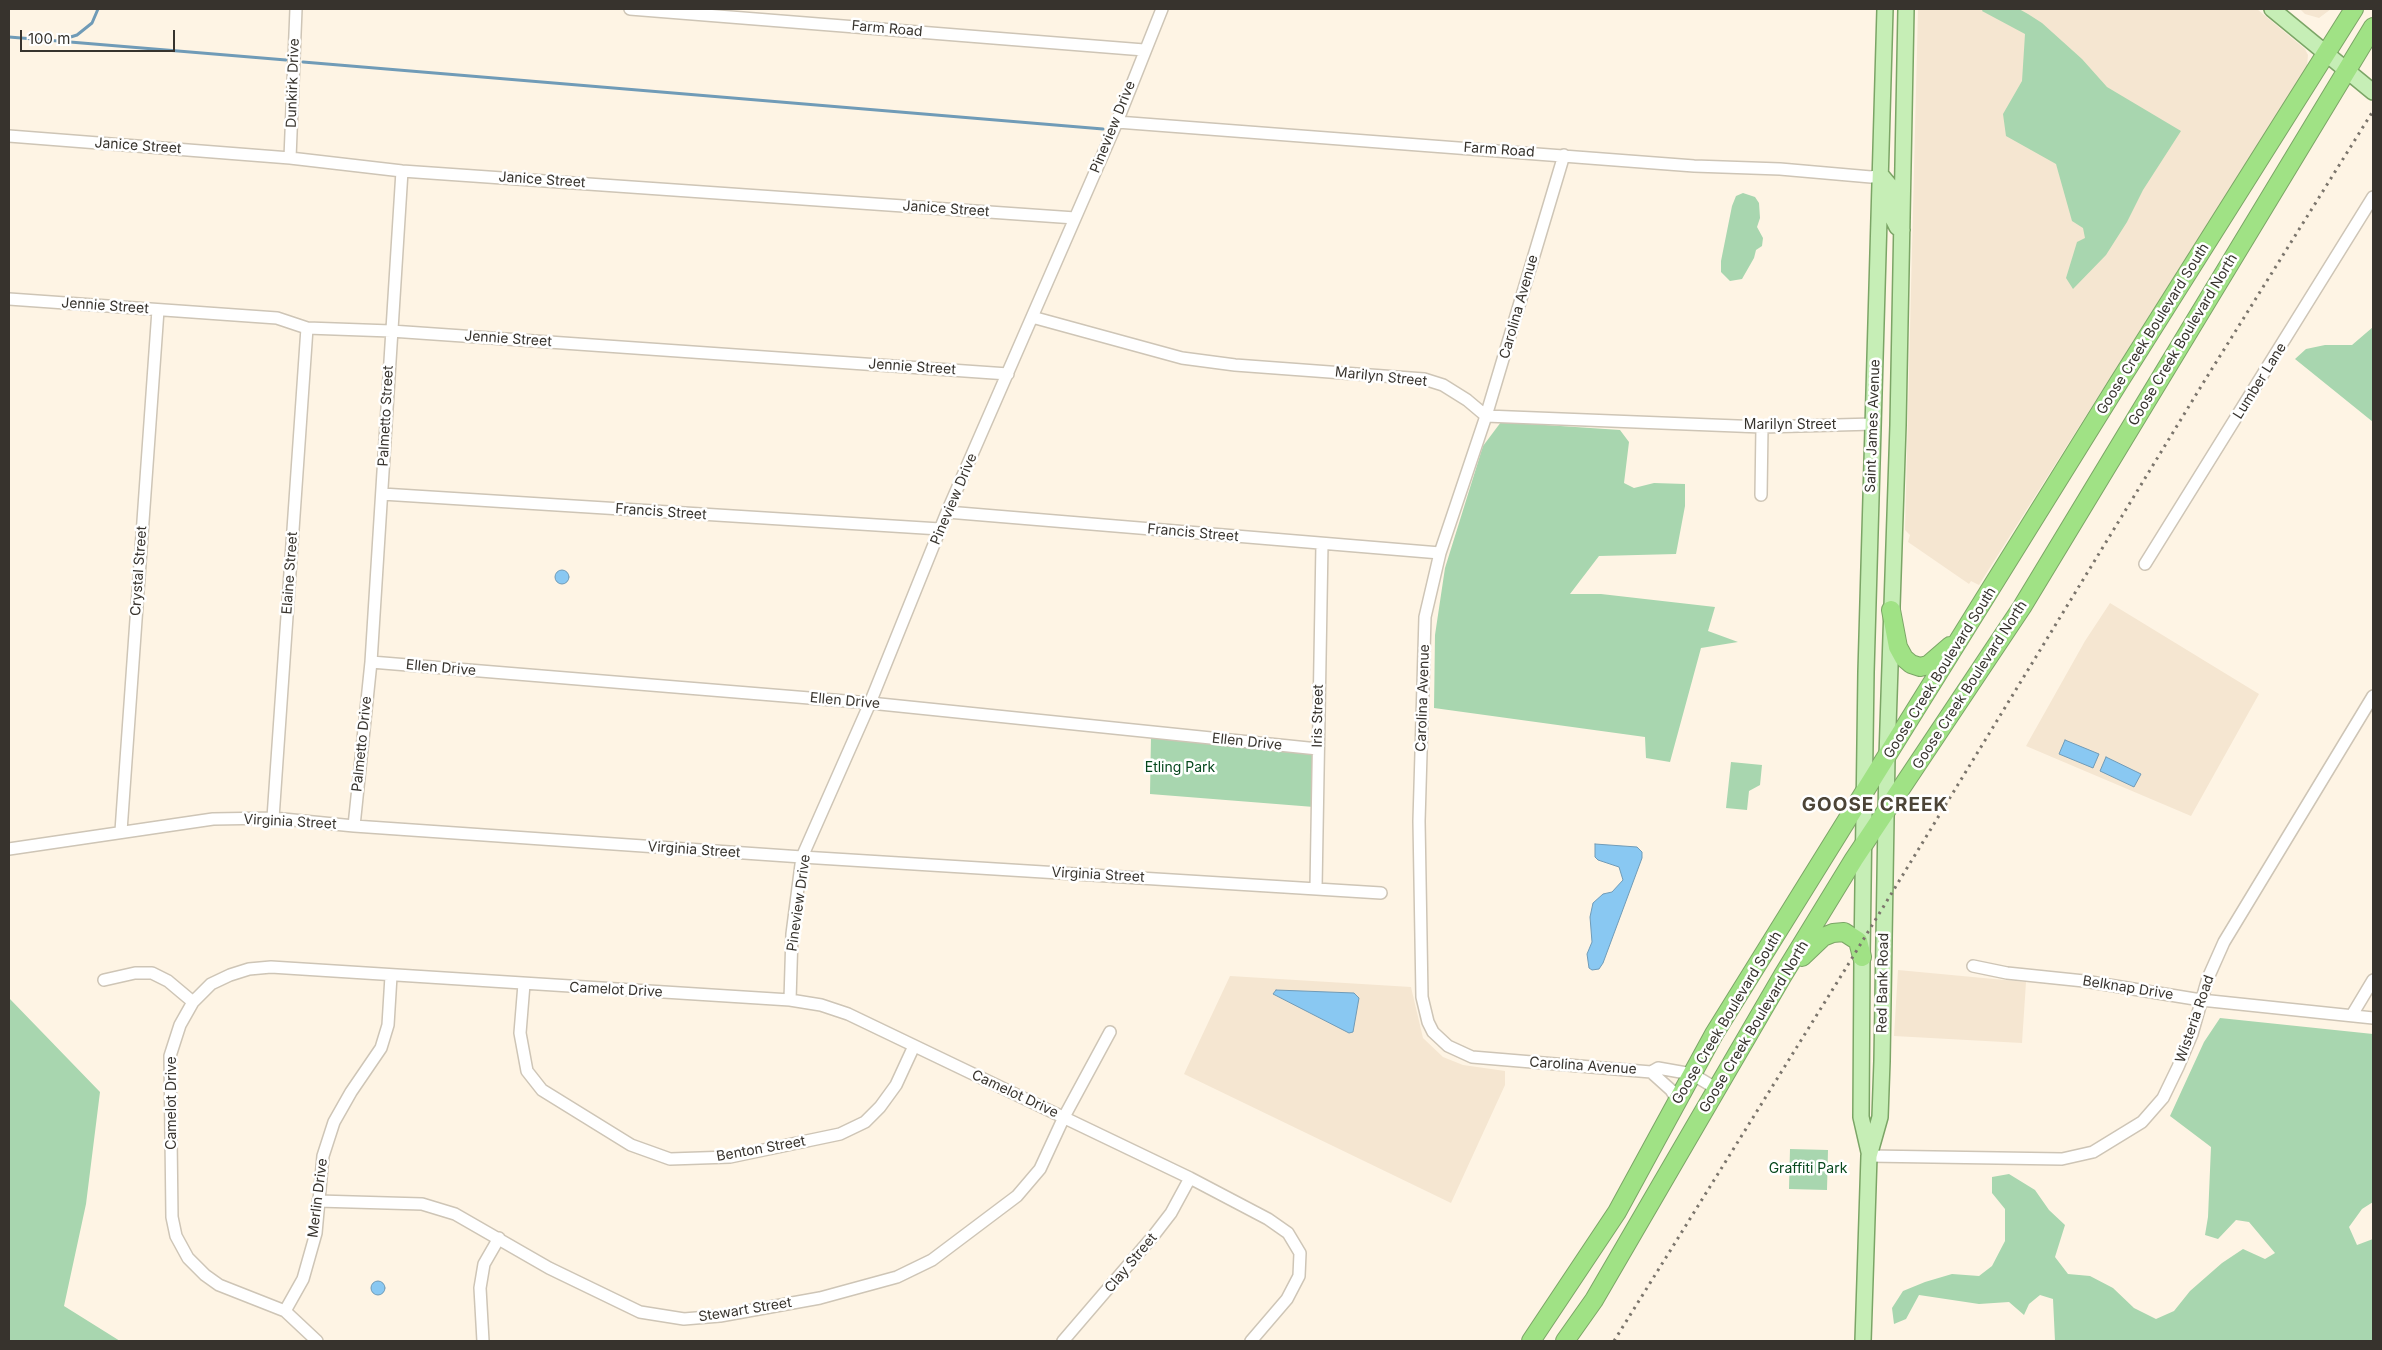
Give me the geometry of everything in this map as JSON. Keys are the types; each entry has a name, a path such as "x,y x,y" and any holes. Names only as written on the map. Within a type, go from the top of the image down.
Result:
{"highway":[{"name":"Goose Creek Boulevard South","path":"1531,1341 1617,1212 1714,1034 2119,382 2354,9"},
{"name":"Goose Creek Boulevard North","path":"1565,1341 1594,1300 1783,975 1887,808 1912,774 2022,607 2373,28"},
{"path":"1891,610 1898,647 1904,658 1920,667 1928,665 1942,656 1966,630"},
{"path":"1783,975 1823,937 1834,933 1844,932 1854,937 1858,942 1862,957"}],"main road":[{"name":"Saint James Avenue","path":"1864,844 1868,571 1874,424 1885,9"},
{"path":"1897,9 1905,41"},
{"name":"Saint James Avenue","path":"1887,808 1891,610 1896,517 1906,9"},
{"path":"2272,9 2373,92"},
{"path":"1881,175 1891,187 1892,217 1897,227 1902,230"},
{"name":"Red Bank Road","path":"1869,1156 1880,1117 1887,808"},
{"name":"Red Bank Road","path":"1863,1341 1869,1156 1861,1117 1864,844"}],"street":[{"name":"Dunkirk Drive","path":"290,158 296,9"},
{"name":"Farm Road","path":"630,9 1144,50"},
{"name":"Pineview Drive","path":"790,1000 792,934 802,857 870,703 947,512 1117,122 1144,50 1162,9"},
{"name":"Farm Road","path":"1117,122 1694,166 1780,169 1871,177 1881,175"},
{"name":"Janice Street","path":"9,136 290,158 402,170 1075,218"},
{"name":"Carolina Avenue","path":"1564,155 1486,416 1440,553 1425,617 1420,815 1422,997 1428,1022 1440,1040 1459,1052 1472,1057 1651,1072 1658,1068 1692,1074 1717,1089"},
{"name":"Palmetto Street","path":"371,662 402,170"},
{"name":"Lumber Lane","path":"2145,564 2373,196"},
{"name":"Jennie Street","path":"9,299 277,318 307,328 391,331 1008,374"},
{"name":"Crystal Street","path":"121,831 158,310"},
{"name":"Marilyn Street","path":"1032,317 1182,358 1235,365 1424,379 1443,385 1467,400 1486,416 1762,427 1874,424"},
{"name":"Elaine Street","path":"272,818 307,328"},
{"path":"1760,495 1762,427"},
{"name":"Francis Street","path":"382,494 940,529"},
{"name":"Francis Street","path":"947,512 1440,553"},
{"name":"Iris Street","path":"1316,888 1322,544"},
{"name":"Ellen Drive","path":"371,662 870,703 1318,750"},
{"name":"Palmetto Drive","path":"354,826 371,662"},
{"name":"Wisteria Road","path":"1869,1156 2062,1159 2093,1152 2142,1122 2163,1098 2192,1034 2208,978 2224,942 2373,696"},
{"name":"Virginia Street","path":"9,848 213,819 272,818 354,826 802,857 1382,893"},
{"name":"Belknap Drive","path":"1973,966 2007,973 2084,981 2202,1000 2373,1018"},
{"name":"Camelot Drive","path":"317,1341 285,1311 219,1285 205,1275 188,1258 176,1236 172,1217 170,1056 180,1025 193,1002 211,984 249,969 271,967 790,1000 821,1005 848,1014 1190,1178 1268,1219 1288,1233 1300,1253 1299,1276 1287,1299 1251,1341"},
{"path":"104,980 135,973 152,973 168,981 193,1002"},
{"name":"Merlin Drive","path":"285,1311 303,1279 316,1233 323,1156 334,1122 351,1092 368,1070 381,1048 388,1025 391,976"},
{"path":"2352,1016 2373,980"},
{"name":"Benton Street","path":"524,984 520,1033 527,1071 542,1090 631,1145 670,1159 730,1157 840,1134 865,1122 880,1107 896,1085 914,1046"},
{"name":"Stewart Street","path":"318,1201 422,1204 455,1214 549,1268 640,1312 684,1319 720,1316 820,1298 897,1278 932,1260 1017,1196 1040,1170 1064,1117 1110,1032"},
{"name":"Carolina Avenue","path":"1651,1072 1671,1090 1677,1100"},
{"name":"Clay Street","path":"1063,1341 1171,1214 1190,1178"},
{"path":"483,1341 480,1288 484,1264 499,1238"}],"shaded area":[{"path":"1918,9 2257,9 2305,49 2308,55 2307,66 1979,585 1971,581 1969,584 1908,542 1910,535 1905,530"},
{"path":"2300,9 2331,9 2319,18 2305,14"},
{"path":"2110,603 2259,694 2191,816 2026,746 2085,641"},
{"path":"1898,970 2026,982 2022,1043 1894,1036"},
{"path":"1230,976 1411,987 1423,1038 1443,1057 1463,1065 1505,1071 1505,1085 1451,1203 1184,1074"}],"green space":[{"path":"1983,9 2019,9 2028,14 2042,23 2082,59 2107,87 2181,131 2143,190 2127,222 2106,255 2073,289 2066,278 2077,242 2085,238 2083,228 2072,221 2056,164 2006,136 2003,114 2022,81 2025,34 1982,11"},
{"path":"1743,193 1755,197 1759,203 1760,218 1757,227 1763,238 1762,246 1756,250 1754,258 1742,279 1730,281 1721,272 1721,261 1732,206 1736,196"},
{"path":"2373,327 2373,422 2295,359 2306,349 2325,345 2352,345"},
{"path":"1501,422 1620,430 1629,442 1624,483 1634,488 1654,483 1685,484 1685,506 1676,554 1599,556 1570,594 1601,594 1715,607 1708,631 1738,642 1701,648 1670,762 1646,758 1645,737 1434,708 1435,635 1445,568 1483,446"},
{"name":"Etling Park","path":"1151,736 1310,752 1314,755 1314,807 1150,794"},
{"path":"1731,762 1762,765 1760,785 1749,791 1747,810 1726,808"},
{"path":"9,998 100,1092 86,1204 64,1306 120,1341 9,1341"},
{"path":"2220,1018 2373,1034 2373,1202 2362,1209 2349,1227 2357,1245 2373,1239 2373,1341 2055,1341 2053,1299 2040,1295 2029,1304 2024,1315 2009,1302 1979,1304 1919,1295 1906,1319 1894,1324 1892,1308 1903,1291 1952,1274 1979,1276 1992,1266 2005,1241 2005,1209 1992,1193 1992,1177 2009,1174 2035,1190 2049,1210 2065,1225 2055,1257 2068,1274 2090,1276 2113,1288 2134,1308 2156,1319 2174,1311 2190,1291 2222,1263 2243,1249 2265,1259 2275,1253 2249,1222 2236,1220 2218,1239 2205,1235 2208,1217 2211,1147 2170,1116 2204,1042"},
{"name":"Graffiti Park","path":"1790,1149 1828,1150 1827,1190 1789,1189"}],"water":[{"path":"559,570 565,570 569,577 565,584 559,584 555,580 555,574"},
{"path":"2065,740 2099,754 2093,768 2059,754"},
{"path":"2106,757 2141,774 2134,787 2100,771"},
{"path":"1595,844 1637,847 1642,852 1642,858 1603,963 1599,969 1592,970 1589,968 1587,954 1592,942 1590,917 1593,903 1603,894 1612,892 1623,880 1619,867 1598,860 1595,857"},
{"path":"1276,990 1354,993 1359,998 1353,1032 1349,1033 1273,994"},
{"path":"375,1281 381,1281 385,1288 381,1295 375,1295 371,1291 371,1285"}],"waterway":[{"path":"9,37 58,41 77,35 92,23 98,9"},
{"path":"58,41 286,60"},
{"path":"303,62 1103,129"}],"railway":[{"path":"1614,1341 1846,968 2205,380 2373,111"}],"district":[{"name":"GOOSE CREEK","path":"1875,805"}]}
